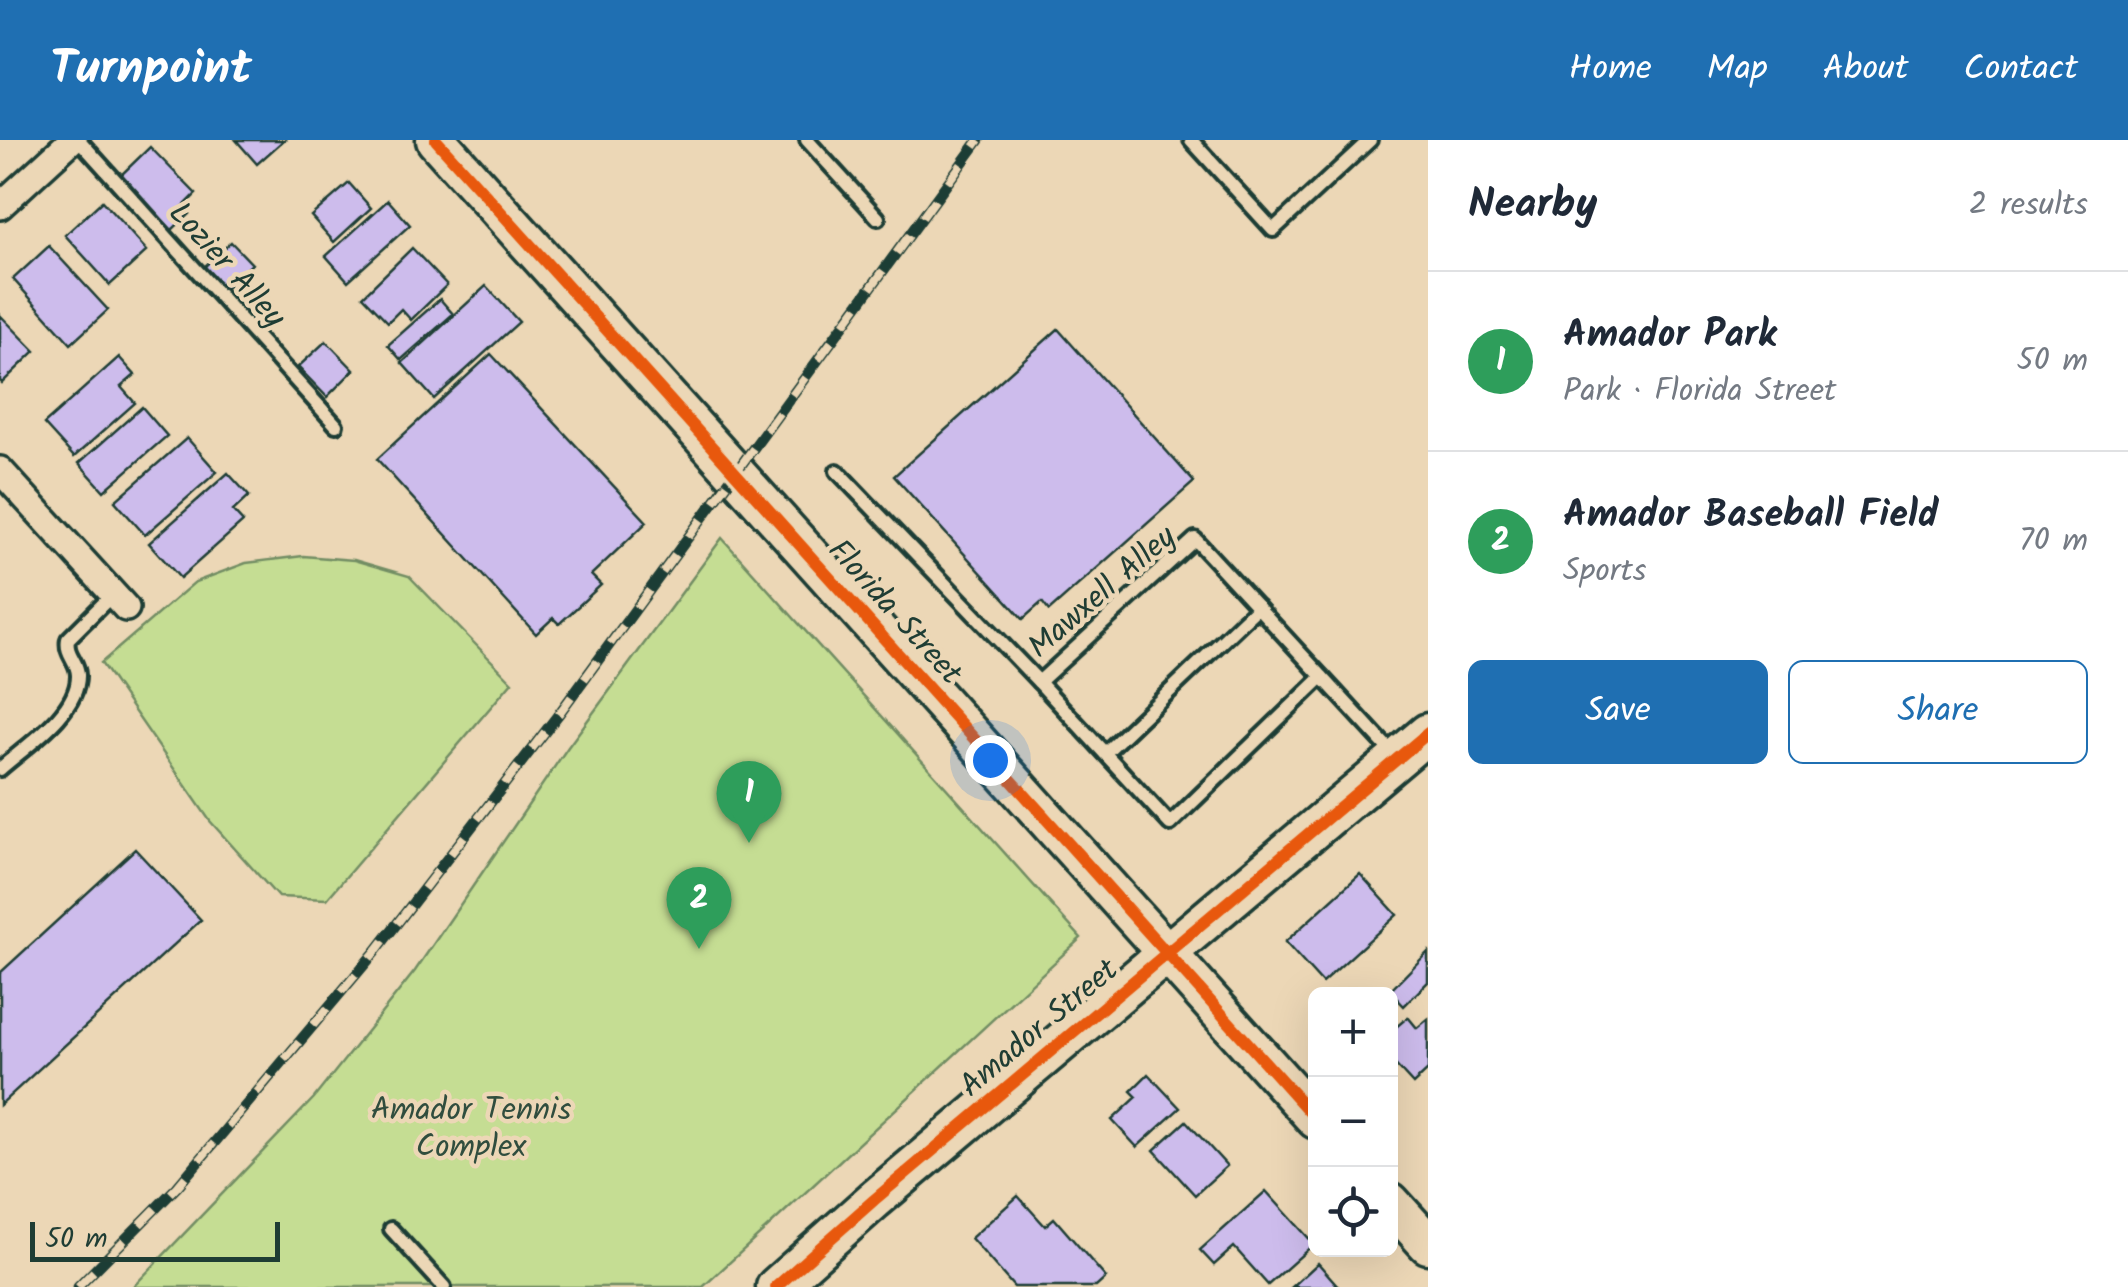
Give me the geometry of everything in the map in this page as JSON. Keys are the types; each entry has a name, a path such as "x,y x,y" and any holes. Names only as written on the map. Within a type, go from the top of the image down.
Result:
{"street":[{"path":"0,206 76,140"},
{"name":"Florida Street","path":"436,140 1308,1110"},
{"path":"0,470 120,601"},
{"name":"Amador Street","path":"776,1287 1428,734"},
{"path":"1398,1211 1428,1244"}],"lane":[{"name":"Lozier Alley","path":"76,140 336,425"},
{"path":"807,140 878,218"},
{"path":"1191,140 1273,230 1370,140"},
{"name":"Mawxell Alley","path":"837,471 1039,682 1195,539 1398,759"},
{"path":"0,768 68,709 77,692 78,669 67,652 68,639 120,601"},
{"path":"1105,753 1258,608"},
{"path":"1039,682 1170,824 1322,676"},
{"path":"391,1228 444,1287"}],"green space":[{"name":"Amador Tennis Complex","path":"722,538 1081,938 703,1287 133,1287 314,1098 415,971 568,747"},
{"path":"303,556 354,560 409,576 512,682 327,899 278,897 210,821 101,663 195,582 246,563"}],"building":[{"path":"236,140 284,140 257,164"},
{"path":"150,147 196,194 183,207 189,214 172,230 120,176"},
{"path":"349,183 371,208 334,242 311,216"},
{"path":"388,200 410,225 348,281 326,256"},
{"path":"102,201 147,251 110,285 65,235"},
{"path":"231,242 252,264 225,289 204,267"},
{"path":"49,246 108,310 71,344 13,279"},
{"path":"412,248 447,285 411,320 401,309 388,322 363,296"},
{"path":"486,286 519,322 434,399 402,363"},
{"path":"440,299 453,314 401,360 388,345"},
{"path":"0,315 35,351 2,383 0,381"},
{"path":"1058,329 1194,482 1049,611 1042,602 1023,619 894,476"},
{"path":"326,341 354,370 327,397 298,367"},
{"path":"491,354 647,522 591,575 601,585 559,624 553,618 536,634 377,459"},
{"path":"119,357 135,375 121,387 135,403 74,457 44,424"},
{"path":"142,407 167,436 104,491 79,463"},
{"path":"187,438 217,472 145,535 115,501"},
{"path":"228,473 249,496 233,511 243,522 180,578 149,543"},
{"path":"135,849 201,920 0,1105 0,973"},
{"path":"1360,874 1397,915 1322,983 1285,942"},
{"path":"1428,952 1428,982 1404,1006 1398,1000 1398,987 1394,987"},
{"path":"1408,1017 1417,1028 1428,1019 1428,1070 1413,1084 1398,1068 1398,1025"},
{"path":"1148,1074 1180,1108 1137,1147 1112,1120 1137,1097 1131,1091"},
{"path":"1186,1121 1227,1166 1195,1195 1154,1150"},
{"path":"1266,1191 1308,1237 1308,1249 1268,1285 1234,1247 1214,1265 1200,1250"},
{"path":"1018,1196 1045,1226 1054,1218 1106,1278 1096,1287 1014,1287 971,1238"},
{"path":"1318,1263 1339,1287 1292,1287"}],"railway":[{"path":"78,1287 177,1187 375,952 558,715 979,140"}],"cycle path":[{"path":"436,140 1308,1110"},
{"path":"776,1287 1428,733"}],"place":[{"name":"Amador Park","path":"749,843"},
{"name":"Amador Baseball Field","path":"699,949"}]}
